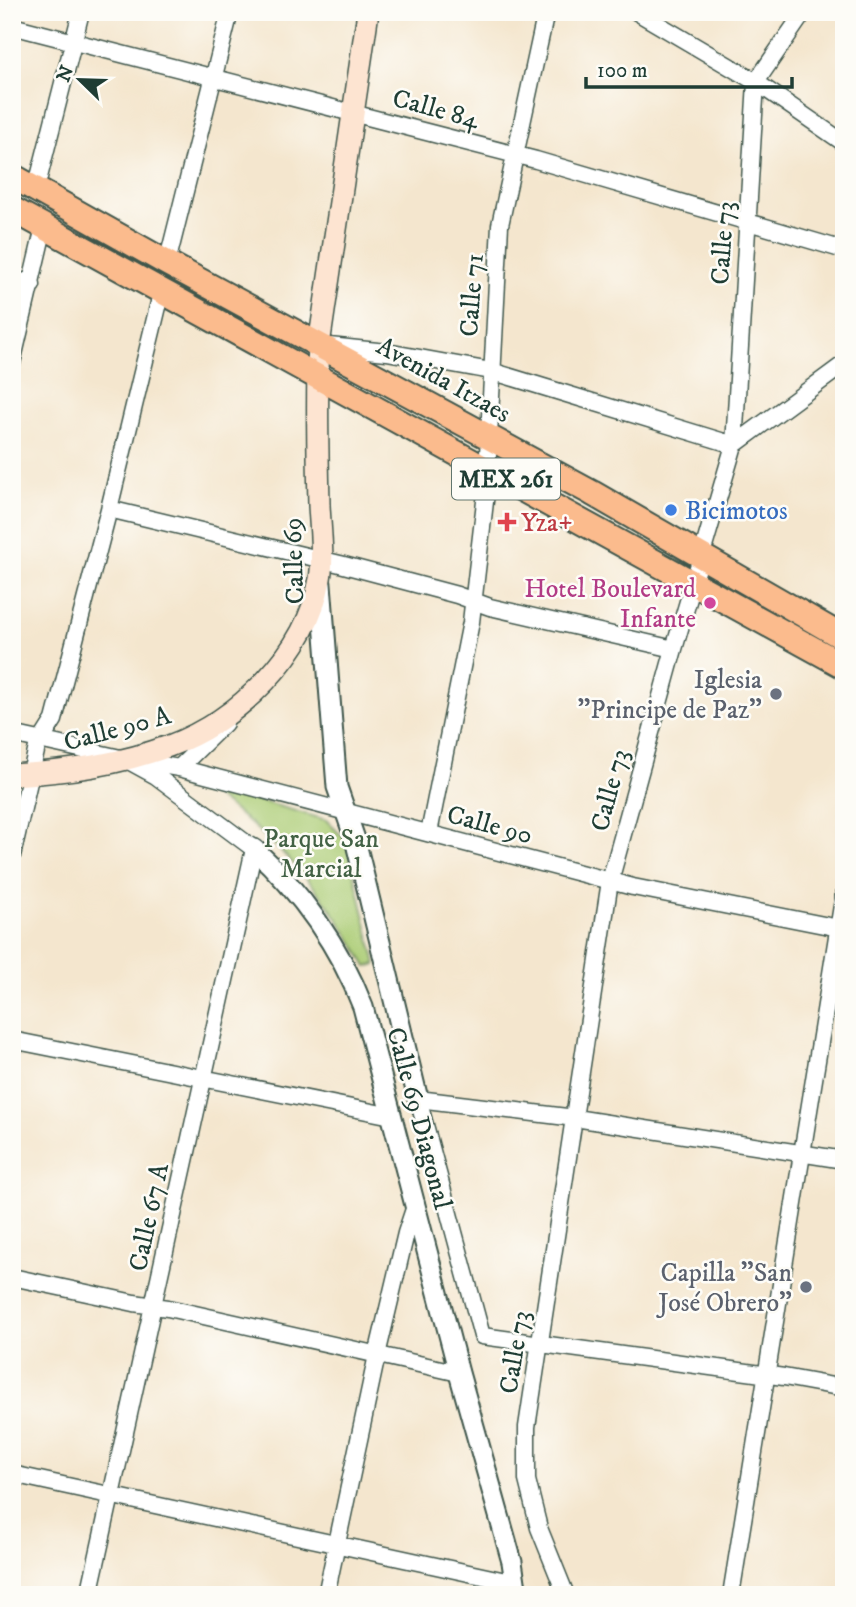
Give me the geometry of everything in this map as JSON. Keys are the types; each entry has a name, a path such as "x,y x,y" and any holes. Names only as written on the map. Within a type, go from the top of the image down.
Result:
{"main road":[{"name":"Calle 69","path":"321,568 319,345 368,12"},
{"name":"Avenida Itzaes","path":"12,176 592,493 844,638"},
{"name":"MEX 261","path":"12,208 844,666"},
{"name":"Calle 90 A","path":"21,775 72,771 125,759 182,741 224,716 274,673 296,643 310,613 321,568"}],"street":[{"path":"36,189 81,12"},
{"path":"167,263 230,12"},
{"name":"Calle 71","path":"429,833 473,601 488,469 500,225 546,12"},
{"path":"637,12 756,82 844,143"},
{"path":"756,82 804,12"},
{"name":"Calle 84","path":"12,26 514,154 844,250"},
{"name":"Calle 73","path":"566,1595 539,1528 527,1480 527,1427 610,881 734,445 756,82"},
{"path":"12,363 44,226"},
{"path":"12,278 32,285"},
{"path":"12,856 21,775 29,740 54,720 162,290"},
{"path":"319,345 387,352 491,371 734,445 844,364"},
{"path":"109,509 321,568 674,649"},
{"name":"Calle 69","path":"321,568 337,787 347,811 418,1099"},
{"path":"179,768 258,689"},
{"path":"29,740 125,759"},
{"name":"Calle 90","path":"125,759 179,768 610,881 841,928"},
{"name":"Calle 69 Diagonal","path":"125,759 156,776 274,867 314,917 345,966 362,1007 416,1203 459,1373 512,1562 516,1589"},
{"name":"Calle 67 A","path":"89,1595 254,849"},
{"path":"731,1595 801,1153 841,928 844,893"},
{"path":"12,1040 392,1116"},
{"path":"844,1160 575,1118 418,1099 482,1336 844,1388"},
{"path":"326,1595 405,1233 416,1203"},
{"path":"12,1277 459,1373"},
{"path":"12,1474 516,1589"}],"green space":[{"name":"Parque San Marcial","path":"199,783 326,820 346,840 376,964 367,967 333,913 295,865 250,823"}],"place":[{"name":"Bicimotos","path":"671,510"},
{"name":"Yza+","path":"507,522"},
{"name":"Hotel Boulevard Infante","path":"710,603"},
{"name":"Iglesia \"Principe de Paz\"","path":"776,694"},
{"name":"Capilla \"San José Obrero\"","path":"806,1287"}]}
